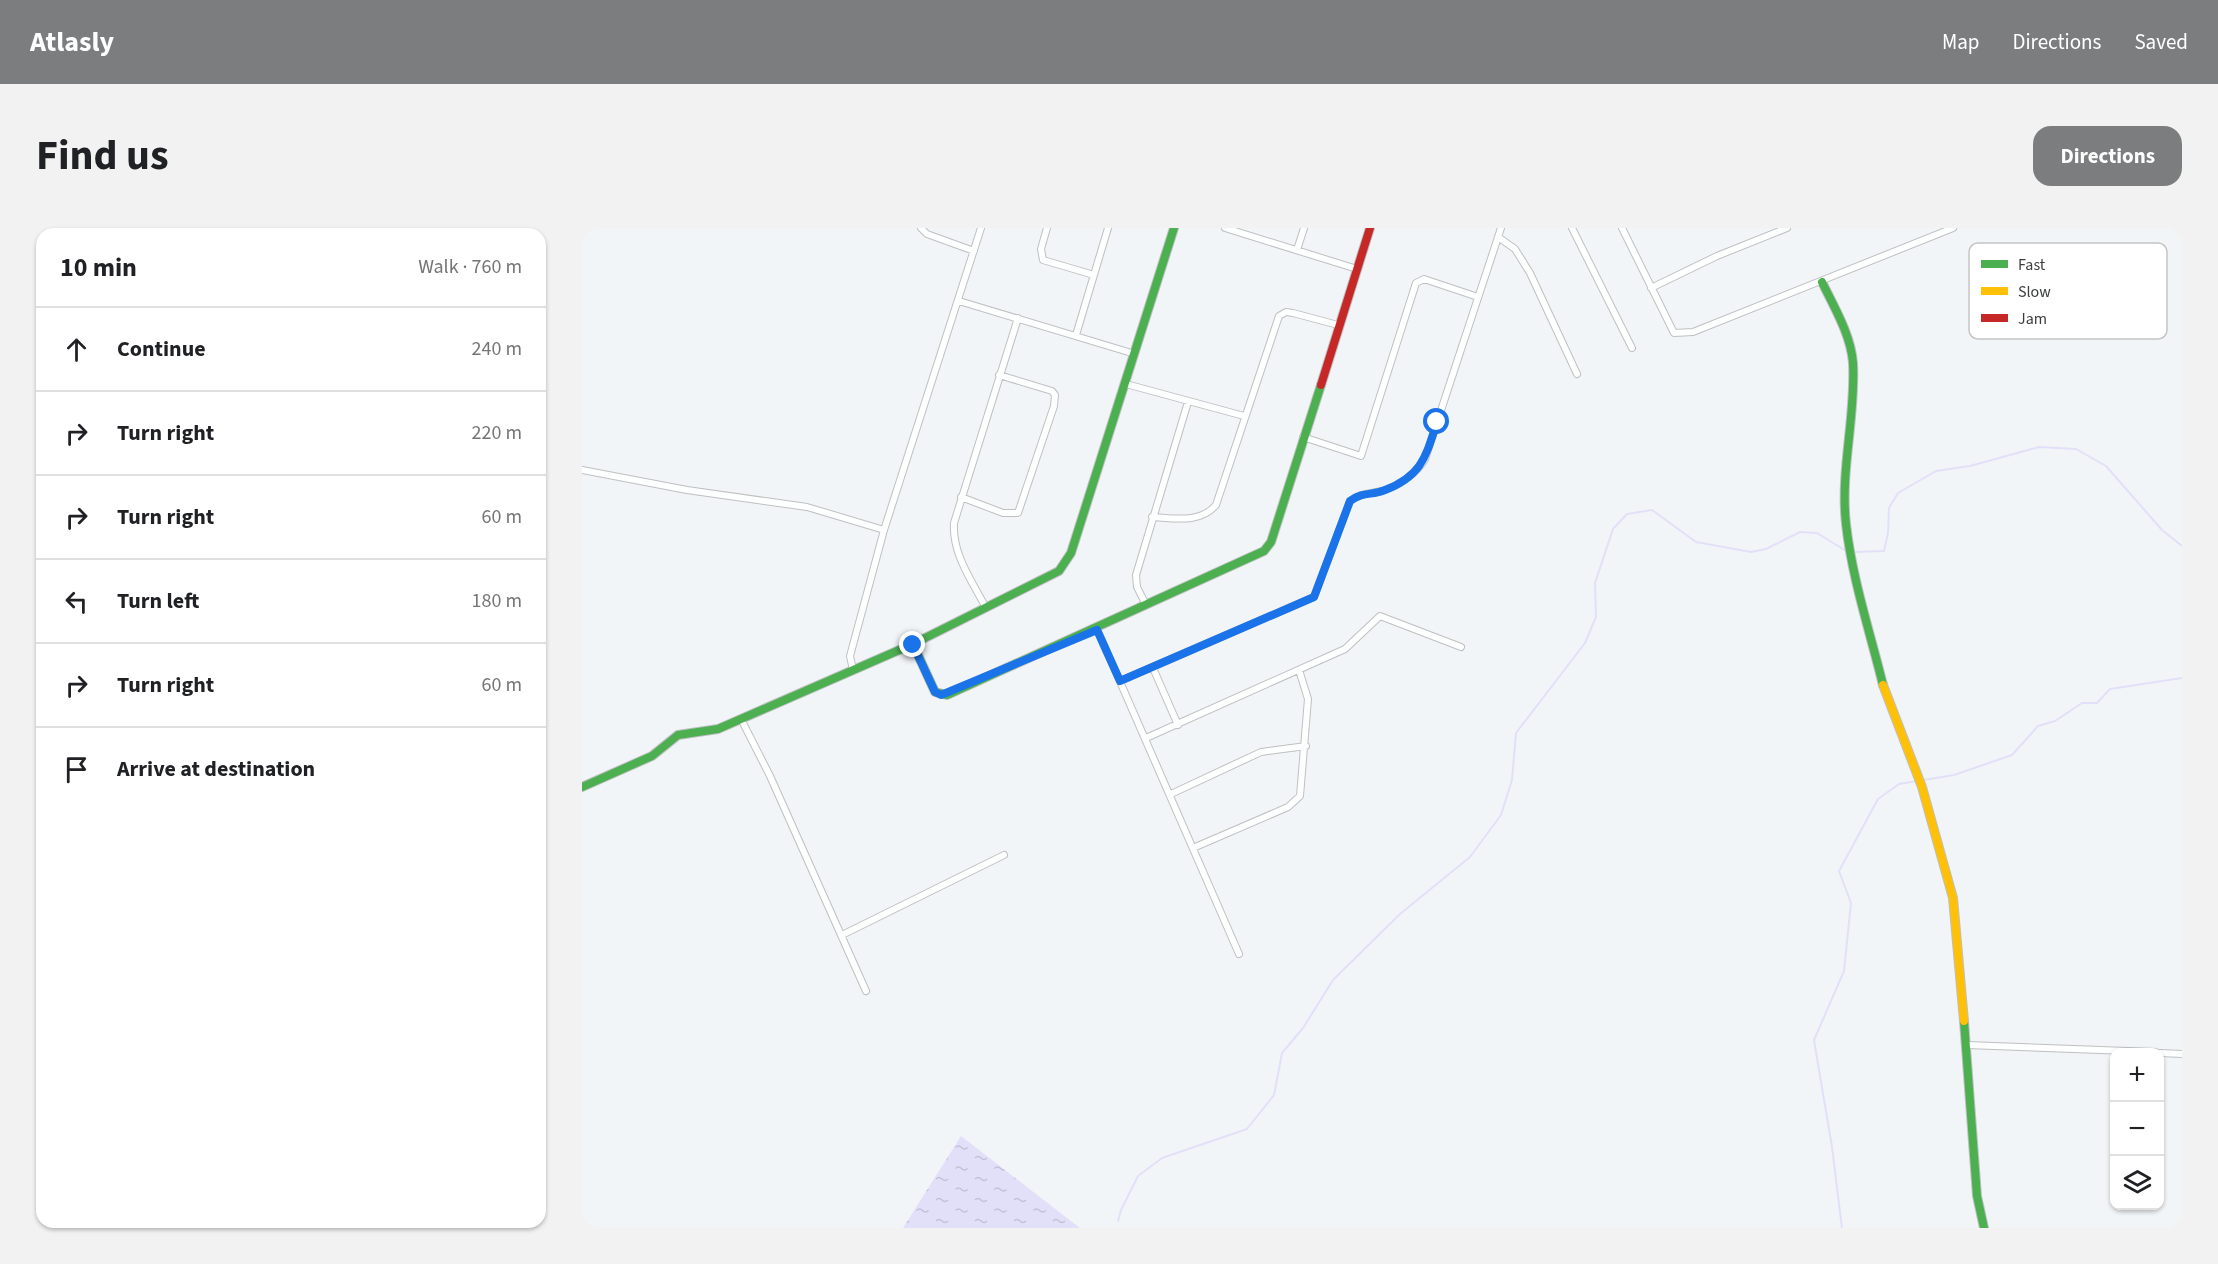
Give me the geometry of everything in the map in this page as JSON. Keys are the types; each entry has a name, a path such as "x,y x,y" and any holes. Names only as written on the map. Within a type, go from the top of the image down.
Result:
{"street":[{"path":"921,228 927,234 974,251"},
{"path":"853,670 850,657 884,530 981,228"},
{"path":"1047,228 1041,249 1042,260 1094,275"},
{"path":"1076,336 1108,228"},
{"path":"582,787 652,756 678,735 718,729 913,645 1059,571 1067,561 1126,384 1174,228"},
{"path":"1225,228 1242,231 1357,269"},
{"path":"1297,250 1304,228"},
{"path":"913,645 935,692 944,695 1097,630 1146,605 1264,552 1270,542 1370,228"},
{"path":"1120,681 1314,597 1350,501 1360,493 1385,490 1420,468 1425,459 1501,228"},
{"path":"1572,228 1632,348"},
{"path":"1622,228 1674,333 1693,332 1953,228"},
{"path":"1651,288 1708,260 1787,228"},
{"path":"1498,237 1515,249 1530,273 1576,374"},
{"path":"1303,437 1361,456 1416,284 1424,279 1478,297"},
{"path":"1822,282 1844,329 1853,362 1845,492 1846,524 1856,577 1884,688 1922,787 1953,898 1967,1045 1977,1196 1984,1228"},
{"path":"959,301 1135,354"},
{"path":"1152,517 1188,519 1210,511 1219,498 1244,416 1279,316 1287,312 1338,325"},
{"path":"986,608 960,559 954,542 954,522 1018,318"},
{"path":"961,497 1003,513 1018,513 1054,406 1055,395 1052,390 999,375"},
{"path":"1126,384 1244,416"},
{"path":"1146,605 1136,579 1152,517 1188,402"},
{"path":"582,470 687,490 807,507 884,530"},
{"path":"1146,738 1345,649 1380,616 1461,647"},
{"path":"1097,630 1171,794 1239,954"},
{"path":"1153,668 1178,725"},
{"path":"1193,848 1295,803 1302,788 1308,699 1299,670"},
{"path":"741,719 770,776 866,991"},
{"path":"1171,794 1261,752 1306,746"},
{"path":"842,935 1004,855"},
{"path":"1967,1045 2110,1051"},
{"path":"2164,1053 2182,1054"}],"water":[{"path":"961,1136 1080,1228 903,1228"}],"waterway":[{"path":"1854,552 1884,551 1888,533 1889,508 1898,493 1936,471 1970,466 2039,447 2076,449 2106,466 2162,530 2182,546"},
{"path":"1118,1221 1138,1176 1162,1158 1247,1129 1274,1095 1282,1053 1303,1028 1333,980 1400,914 1470,857 1501,815 1512,780 1516,733 1585,643 1596,617 1595,583 1613,529 1627,514 1652,510 1696,542 1751,552 1766,549 1800,532 1817,533 1848,552"},
{"path":"1842,1228 1832,1147 1814,1040 1844,971 1851,903 1839,871 1878,799 1899,784 1954,775 2012,755 2038,726 2055,721 2082,703 2097,703 2110,689 2182,678"}],"traffic: fast":[{"path":"582,787 652,756 678,735 718,729 913,644 1059,571 1071,553 1174,228"},
{"path":"1822,282 1841,321 1852,353 1852,403 1845,484 1846,524 1857,585 1883,685"},
{"path":"913,644 935,692 947,695 1264,551 1271,542 1321,385"},
{"path":"1964,1021 1977,1196 1984,1228"}],"traffic: slow":[{"path":"1883,685 1922,787 1953,898 1964,1021"}],"traffic: jam":[{"path":"1321,385 1370,228"}],"route":[{"path":"913,645 935,692 941,695 1016,666 1097,630 1120,681 1153,668 1314,597 1350,501 1360,493 1385,490 1420,468 1437,422"}]}
